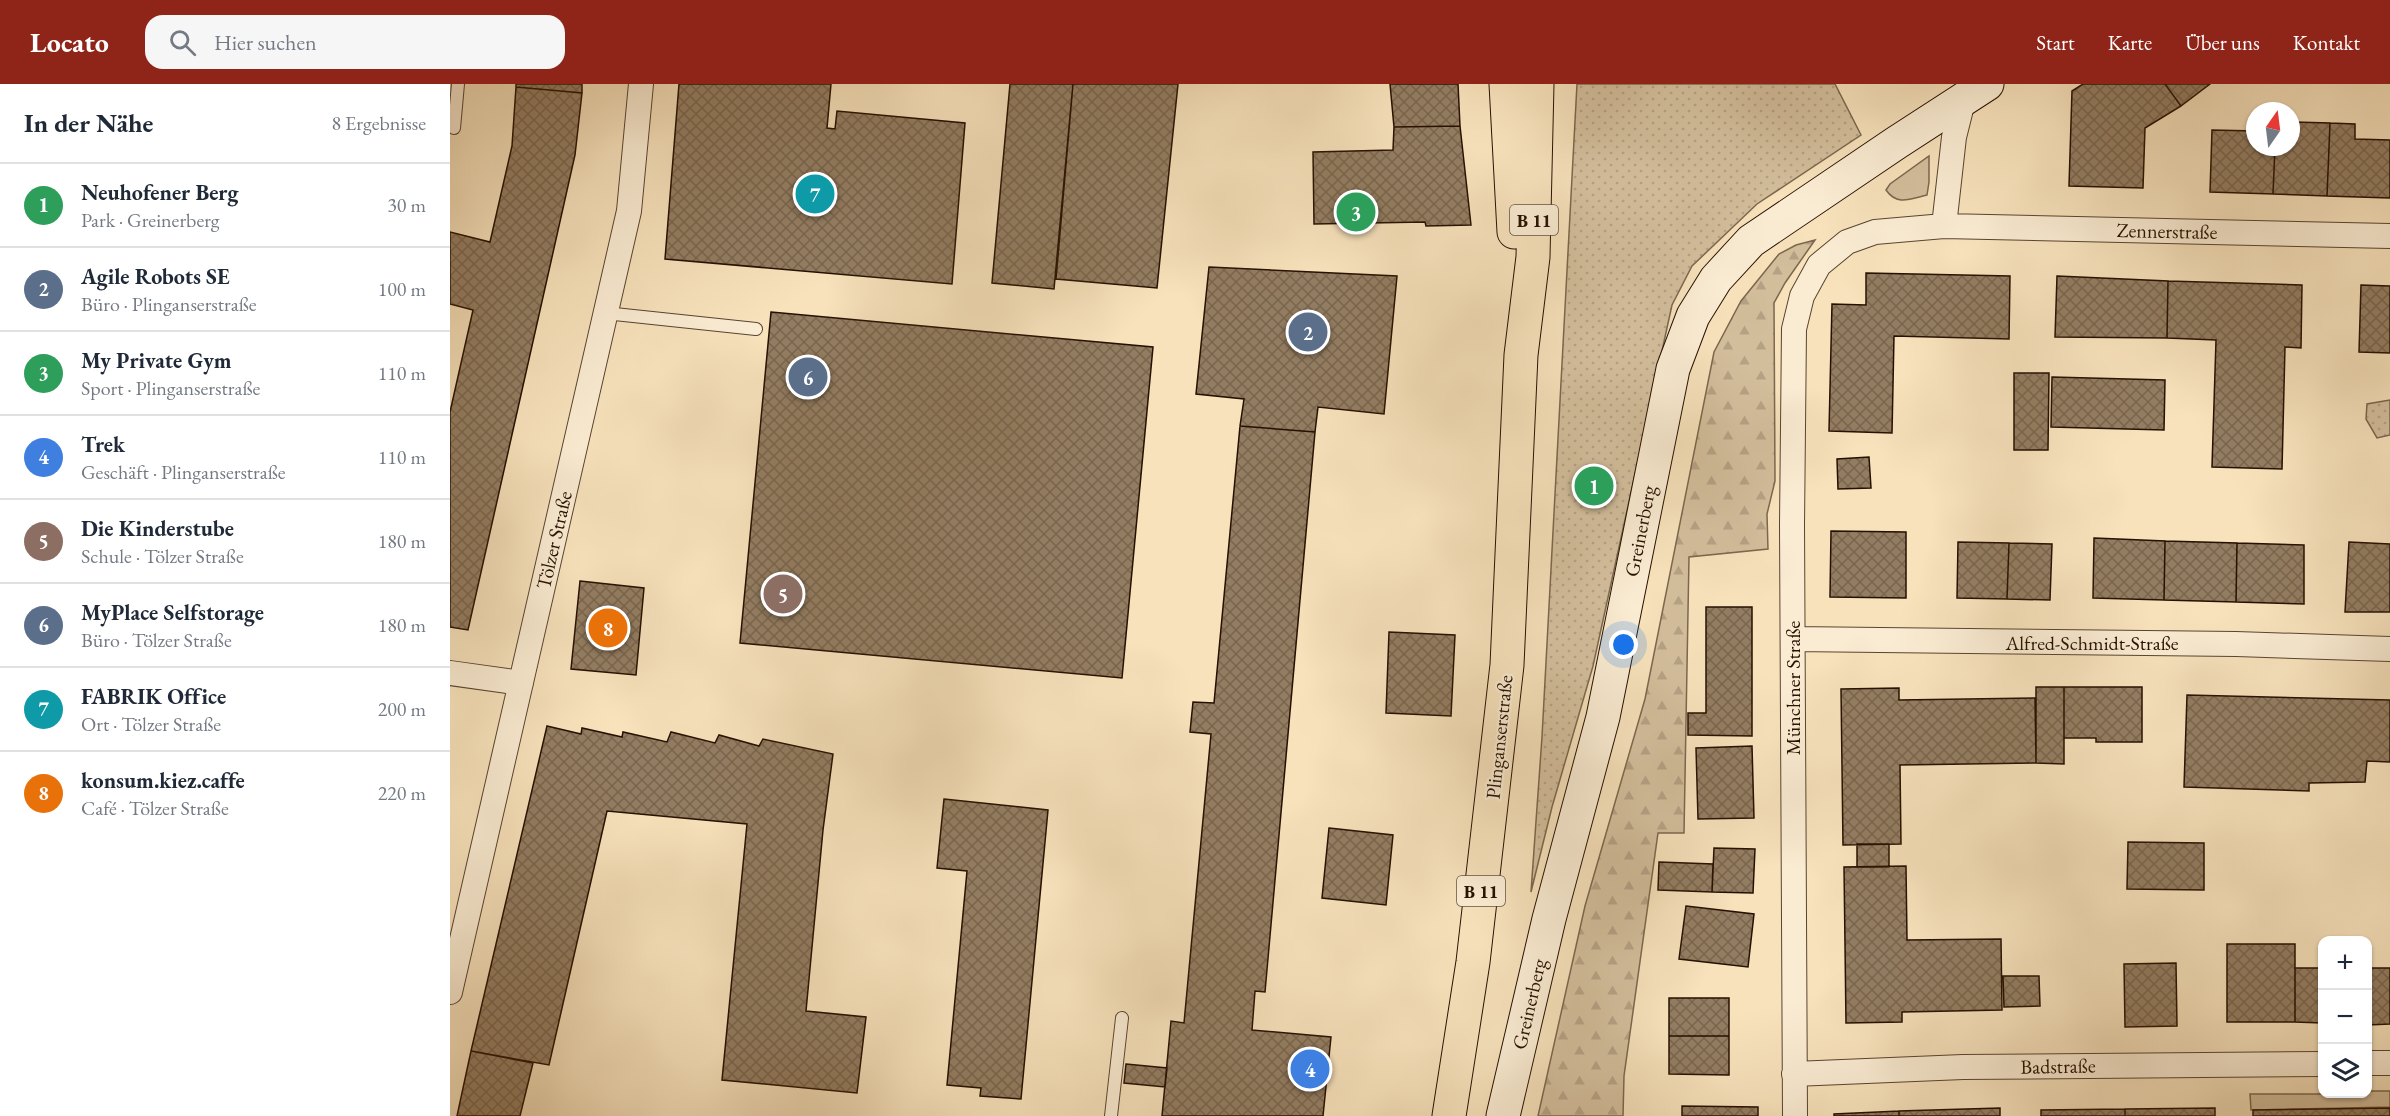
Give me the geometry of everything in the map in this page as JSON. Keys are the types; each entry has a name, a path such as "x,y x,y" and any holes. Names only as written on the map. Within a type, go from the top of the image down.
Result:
{"main road":[{"name":"Plinganserstraße","path":"1506,84 1521,355"},
{"name":"Plinganserstraße","path":"1449,1116 1473,962 1507,665 1521,355 1533,257 1537,84"}],"street":[{"name":"Tölzer Straße","path":"450,993 629,210 641,84"},
{"path":"1944,226 1954,137 1975,93"},
{"name":"Greinerberg","path":"1503,1116 1548,919 1603,717 1673,369 1693,316 1716,279 1751,240 1975,93"},
{"name":"Zennerstraße","path":"1819,266 1847,242 1875,232 1944,226 2390,236"},
{"name":"Münchner Straße","path":"1795,1116 1794,329 1802,296 1819,266"},
{"name":"Alfred-Schmidt-Straße","path":"1793,639 2236,644 2390,649"},
{"path":"450,673 521,683"},
{"path":"2372,1063 2390,1063"},
{"name":"Badstraße","path":"1794,1074 1963,1067 2318,1064"}],"lane":[{"path":"454,128 458,84"},
{"path":"605,313 756,329"},
{"path":"1111,1116 1122,1018"}],"green space":[{"path":"1577,84 1835,84 1861,135 1757,204 1692,266 1672,305 1593,666 1552,807 1531,892 1542,737"},
{"path":"1929,156 1927,195 1899,200 1890,195 1886,190 1890,184"},
{"path":"1815,240 1774,303 1775,481 1767,514 1768,549 1689,557 1684,833 1658,833 1624,1076 1623,1116 1538,1116 1585,906 1645,699 1714,352 1741,301 1779,254 1796,245"},
{"path":"2390,400 2390,435 2377,438 2366,419 2367,404"},
{"path":"2372,1091 2390,1091 2390,1107 2251,1110 2250,1094 2318,1094 2318,1098 2372,1098"}],"building":[{"path":"516,84 582,84 582,93 516,87"},
{"path":"679,84 831,84 827,128 835,129 837,111 965,123 952,284 665,259"},
{"path":"1010,84 1073,84 1054,289 992,283"},
{"path":"1073,84 1178,84 1157,288 1056,279"},
{"path":"1390,84 1458,84 1460,126 1394,127"},
{"path":"2083,84 2165,84 2181,106 2145,128 2143,188 2069,186 2072,91"},
{"path":"2165,84 2210,84 2181,106"},
{"path":"516,87 582,93 575,155 468,630 450,627 450,412 473,310 450,304 450,232 490,242 512,146"},
{"path":"2300,122 2330,123 2327,196 2273,194 2275,156 2300,156"},
{"path":"2330,123 2355,124 2355,139 2390,140 2390,198 2327,196"},
{"path":"1460,126 1471,225 1426,226 1425,222 1314,224 1313,152 1393,150 1394,127"},
{"path":"2212,130 2246,131 2246,156 2275,156 2273,194 2210,192"},
{"path":"1209,267 1397,276 1384,414 1318,407 1315,432 1240,426 1244,399 1196,394"},
{"path":"1866,273 2010,276 2009,339 1894,336 1892,433 1829,431 1832,304 1866,305"},
{"path":"2057,276 2168,281 2167,338 2055,337"},
{"path":"2168,281 2302,285 2301,348 2285,347 2282,469 2212,467 2216,340 2167,338"},
{"path":"2361,285 2390,286 2390,353 2359,352"},
{"path":"771,312 1153,347 1122,678 740,643"},
{"path":"2014,373 2049,373 2048,450 2014,450"},
{"path":"2052,377 2165,380 2164,430 2051,427"},
{"path":"1240,426 1315,432 1265,992 1255,991 1252,1030 1331,1037 1323,1116 1162,1116 1171,1021 1184,1023 1211,734 1190,732 1193,702 1214,703"},
{"path":"1869,457 1871,488 1838,489 1837,459"},
{"path":"1831,531 1906,532 1906,598 1830,597"},
{"path":"2094,538 2165,541 2164,600 2093,598"},
{"path":"2165,541 2237,543 2236,602 2164,600"},
{"path":"1958,542 2009,543 2007,599 1957,598"},
{"path":"2349,542 2390,544 2390,612 2345,612"},
{"path":"2009,543 2052,544 2050,600 2007,599"},
{"path":"2237,543 2304,545 2304,604 2236,602"},
{"path":"580,581 644,588 636,675 571,669"},
{"path":"1706,607 1752,607 1752,736 1688,735 1688,713 1706,713"},
{"path":"1389,632 1455,635 1451,716 1386,713"},
{"path":"2036,687 2064,687 2064,764 2036,763"},
{"path":"2064,687 2142,687 2142,742 2096,742 2096,738 2064,738"},
{"path":"1899,688 1899,700 2035,698 2036,763 1900,765 1901,844 1843,845 1841,689"},
{"path":"2187,695 2390,700 2390,762 2367,761 2365,782 2309,783 2309,791 2184,787"},
{"path":"547,726 581,734 582,728 622,737 623,732 667,742 671,732 715,743 719,735 759,746 763,739 833,754 823,830 806,1011 866,1017 857,1093 722,1080 747,824 607,811 549,1065 471,1051"},
{"path":"1752,746 1754,818 1698,819 1696,748"},
{"path":"944,799 1048,810 1021,1099 980,1096 981,1088 947,1085 967,871 937,868"},
{"path":"1329,828 1393,835 1386,905 1322,898"},
{"path":"2128,842 2204,843 2204,890 2127,889"},
{"path":"1857,844 1889,844 1889,867 1857,867"},
{"path":"1714,848 1755,849 1753,893 1712,892"},
{"path":"1659,862 1713,864 1712,892 1658,890"},
{"path":"1906,866 1907,940 2001,939 2002,1010 1902,1012 1902,1022 1846,1023 1844,867"},
{"path":"1686,906 1754,914 1748,967 1679,959"},
{"path":"2227,944 2295,944 2295,1022 2227,1022"},
{"path":"2176,963 2177,1026 2125,1027 2124,964"},
{"path":"2295,968 2318,968 2318,1023 2295,1022"},
{"path":"2372,968 2390,968 2390,1024 2372,1025"},
{"path":"2003,976 2039,976 2040,1006 2004,1007"},
{"path":"1669,998 1729,998 1729,1036 1669,1036"},
{"path":"1669,1036 1729,1036 1729,1075 1669,1074"},
{"path":"471,1051 533,1063 520,1116 457,1116"},
{"path":"1126,1064 1167,1068 1165,1087 1124,1083"},
{"path":"1682,1106 1758,1107 1758,1116 1682,1116"},
{"path":"2000,1108 2000,1116 1899,1116 1899,1111"},
{"path":"2215,1108 2215,1116 2125,1116 2125,1109"},
{"path":"2390,1108 2390,1116 2253,1116 2253,1110"},
{"path":"2125,1109 2125,1116 2041,1116 2041,1110"},
{"path":"1899,1111 1899,1116 1834,1116 1834,1114"}],"place":[{"name":"FABRIK Office","path":"815,194"},
{"name":"My Private Gym","path":"1356,212"},
{"name":"Agile Robots SE","path":"1308,332"},
{"name":"MyPlace Selfstorage","path":"808,377"},
{"name":"Neuhofener Berg","path":"1594,486"},
{"name":"Die Kinderstube","path":"783,594"},
{"name":"konsum.kiez.caffe","path":"608,628"},
{"name":"Trek","path":"1310,1069"}]}
